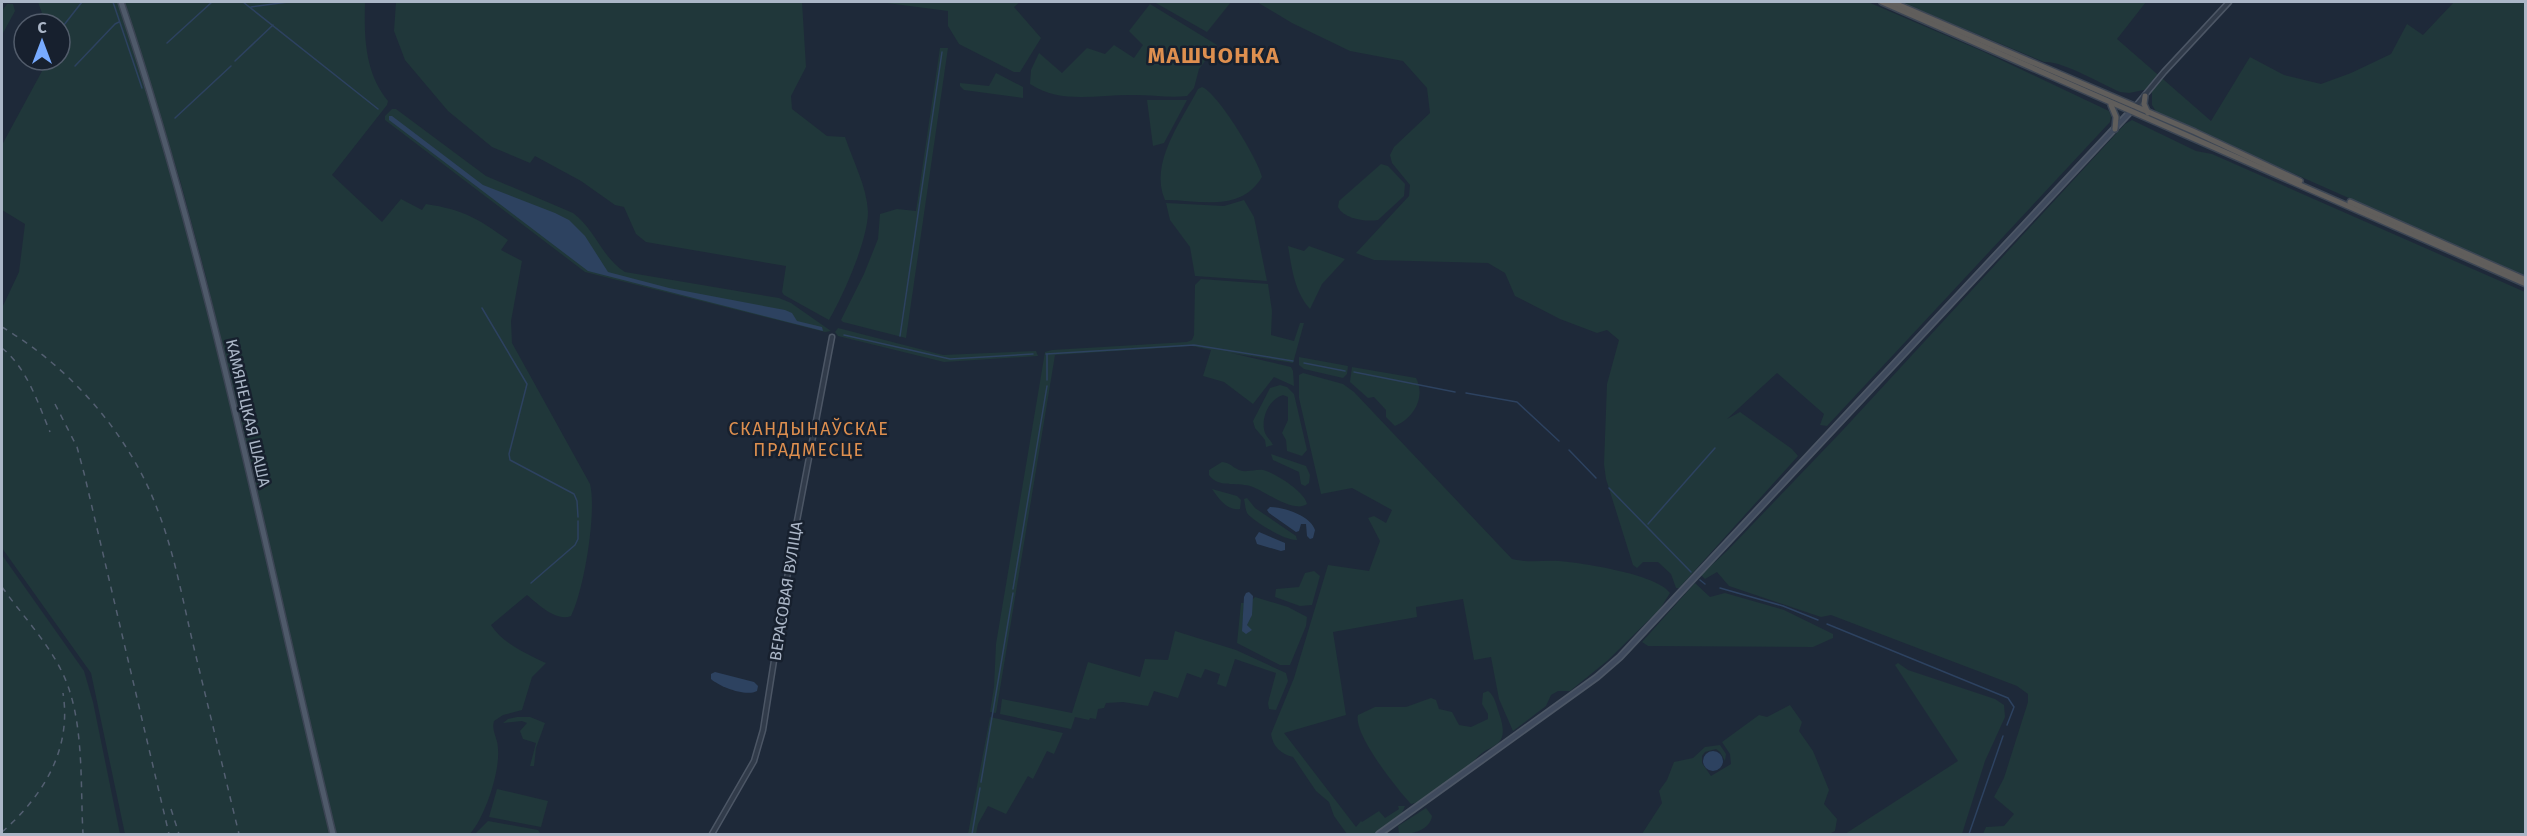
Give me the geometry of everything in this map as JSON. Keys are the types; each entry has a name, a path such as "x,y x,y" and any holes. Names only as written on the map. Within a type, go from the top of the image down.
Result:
{"highway":[{"path":"1882,2 2110,103 2148,113 2526,282"},
{"path":"1892,2 2526,282"},
{"path":"2145,96 2144,104 2148,113"},
{"path":"2110,103 2114,110 2115,129"}],"main road":[{"name":"КАМЯНЕЦКАЯ ШАША","path":"121,2 161,126 201,269 333,834"},
{"path":"1379,834 1596,677 1620,657 2133,110"}],"street":[{"path":"2133,110 2229,2"},
{"name":"ВЕРАСОВАЯ ВУЛІЦА","path":"712,834 754,761 763,730 794,539 832,337"}],"green space":[{"path":"38,2 118,2 154,113 200,276 330,834 125,834 91,673 2,548 2,308 19,272 25,224 2,210 2,145 42,72 72,72 72,12 42,12"},
{"path":"124,2 365,3 366,42 370,67 380,90 388,101 332,175 382,222 401,199 422,210 426,204 450,209 478,221 508,240 501,250 522,261 511,321 512,343 590,484 592,513 585,570 571,616 559,617 527,595 491,625 508,643 546,663 532,677 522,710 503,715 494,721 493,728 498,749 497,770 486,806 470,834 336,834 206,277 180,180"},
{"path":"396,2 802,2 806,67 791,96 792,109 827,136 845,137 862,184 868,212 859,252 829,320 784,295 782,292 786,266 646,242 636,234 624,207 615,205 581,181 535,156 530,163 492,147 448,111 405,60 394,31"},
{"path":"879,2 1020,2 1014,7 1041,38 1020,72 1014,72 959,44 948,26 948,11"},
{"path":"1154,2 1231,2 1207,32"},
{"path":"1257,2 1868,2 1982,51 2109,111 2111,116 2110,122 1827,426 1820,425 1824,414 1777,373 1727,419 1740,412 1792,449 1798,456 1679,588 1676,588 1671,574 1658,562 1643,562 1637,568 1633,565 1606,479 1604,464 1607,384 1619,340 1607,330 1597,333 1560,319 1515,296 1505,273 1488,263 1374,260 1356,253 1409,196 1410,185 1392,163 1390,155 1394,147 1430,113 1427,88 1403,61 1350,51 1292,23"},
{"path":"1900,2 2146,2 2117,39 2211,121 2250,57 2284,75 2321,84 2391,54 2407,24 2423,35 2454,2 2525,2 2525,276 2157,113 2152,105 2152,90 2120,92 2071,69 2044,62"},
{"path":"7,4 13,4 15,11 12,12 12,17 2,35 2,11"},
{"path":"1150,4 1217,45 1199,69 1194,88 1187,96 1081,97 1055,94 1030,84 1031,70 1039,53 1062,73 1087,48 1105,54 1114,45 1134,58 1143,45 1129,31"},
{"path":"940,48 948,48 906,338 841,320 864,274 878,239 880,214 897,209 916,211"},
{"path":"996,73 1023,87 1023,98 964,90 960,86 960,83 989,86"},
{"path":"1202,87 1218,101 1237,128 1254,157 1262,177 1253,188 1231,200 1205,202 1165,200 1161,186 1164,157 1176,129 1198,89"},
{"path":"1147,100 1187,100 1164,143 1153,146"},
{"path":"392,109 396,109 486,176 573,213 587,227 610,259 625,272 779,298 791,303 831,331 825,332 585,272 385,120 385,116"},
{"path":"2132,120 2196,151 2212,154 2525,292 2525,834 1983,834 1986,827 2004,826 2014,814 1994,797 2004,778 2028,702 2028,694 2017,686 1831,615 1821,617 1729,586 1717,572 1705,579 1701,575 1728,550 1842,431 2125,124"},
{"path":"1381,164 1388,166 1405,184 1404,196 1378,220 1361,220 1341,211 1338,207 1339,201"},
{"path":"1244,200 1254,217 1267,281 1195,276 1190,247 1170,220 1166,203 1224,206"},
{"path":"1288,246 1304,251 1309,246 1345,259 1322,284 1310,309 1297,287"},
{"path":"1201,279 1268,284 1272,311 1271,335 1294,341 1300,323 1304,323 1293,363 1231,353 1291,367 1294,386 1274,377 1253,404 1224,382 1203,376 1211,350 1192,346 1055,355 996,713 990,712 996,644 1045,352 1192,340 1195,285"},
{"path":"838,328 943,355 1036,351 1038,356 944,362 838,336 835,332"},
{"path":"1299,357 1348,366 1347,374 1343,378 1304,369 1299,365"},
{"path":"1352,367 1416,378 1420,392 1413,412 1395,426 1386,417 1386,410 1374,397 1368,398 1350,382"},
{"path":"1303,373 1343,384 1354,392 1512,559 1570,562 1601,567 1650,580 1670,593 1660,609 1607,661 1570,691 1558,691 1551,695 1546,706 1513,731 1499,699 1491,657 1474,660 1463,599 1416,607 1417,617 1333,632 1346,715 1284,733 1356,827 1361,821 1379,811 1385,818 1399,809 1398,806 1405,806 1402,813 1374,834 1347,834 1334,816 1329,802 1316,791 1293,757 1278,749 1271,734 1294,678 1328,565 1369,571 1380,541 1368,518 1374,516 1386,523 1392,510 1352,488 1321,494 1299,398 1299,375"},
{"path":"1280,385 1287,387 1294,394 1307,450 1302,456 1287,451 1286,440 1282,433 1288,420 1288,397 1283,395 1278,397 1270,405 1265,416 1265,433 1273,445 1266,447 1265,440 1255,428 1253,421 1270,388"},
{"path":"1271,454 1306,466 1310,475 1309,483 1305,486 1301,484 1299,472 1273,460"},
{"path":"1222,462 1242,471 1263,470 1275,475 1301,494 1307,504 1294,506 1250,486 1217,482 1209,475 1209,470"},
{"path":"1212,489 1237,496 1241,500 1240,509 1227,506"},
{"path":"1247,498 1255,508 1296,536 1297,540 1278,534 1251,517 1245,507 1244,499"},
{"path":"2,555 84,671 93,702 120,834 2,834"},
{"path":"1314,571 1320,576 1312,605 1300,606 1275,597 1276,589 1299,587 1305,573"},
{"path":"1695,583 1710,597 1725,593 1784,610 1833,634 1833,638 1813,647 1648,646 1642,642"},
{"path":"1255,597 1288,607 1307,617 1306,626 1290,665 1280,665 1237,643 1241,603 1244,603 1242,631 1248,628 1251,601"},
{"path":"1175,631 1236,650 1286,673 1288,681 1276,710 1269,709 1268,703 1276,673 1235,659 1226,687 1217,684 1220,674 1205,669 1201,678 1187,673 1178,698 1154,691 1148,706 1123,702 1106,703 1104,708 1098,709 1096,719 1075,717 1071,729 1000,714 1002,699 1072,713 1088,662 1140,677 1145,659 1168,660"},
{"path":"1898,663 1908,670 1995,699 2004,705 2005,717 1985,761 1962,834 1845,834 1958,761 1895,665"},
{"path":"1488,691 1495,701 1502,726 1503,735 1500,741 1419,802 1411,804 1369,748 1358,724 1358,715 1375,707 1406,707 1431,698 1436,700 1439,709 1452,712 1459,725 1471,727 1488,719 1488,714 1482,704 1483,693"},
{"path":"1790,705 1802,722 1799,731 1813,751 1829,790 1824,804 1837,819 1835,831 1829,834 1642,834 1662,803 1659,791 1667,780 1674,762 1693,758 1705,747 1720,745 1726,754 1725,761 1716,749 1705,752 1702,756 1702,763 1711,776 1731,764 1730,754 1722,742 1759,715 1767,717"},
{"path":"517,717 530,717 545,723 536,748 534,766 530,766 536,743 523,739 520,731 527,723 522,721 503,723"},
{"path":"990,717 1063,733 1054,754 1047,751 1033,779 1028,776 1006,814 988,806 978,824 976,834 968,834"},
{"path":"497,789 548,801 541,827 489,817"},
{"path":"1426,808 1432,816 1428,825 1409,834 1399,834 1398,826"},
{"path":"488,821 538,830 540,833 475,834"}],"water":[{"path":"389,116 483,185 569,220 585,236 608,272 669,288 785,310 792,313 797,321 822,327 823,331 588,271 389,120"},
{"path":"1270,507 1289,511 1308,520 1315,530 1313,538 1310,539 1307,536 1306,524 1301,524 1299,531 1296,532 1269,513 1267,510"},
{"path":"1259,532 1285,543 1285,550 1281,551 1257,544 1255,538"},
{"path":"1249,592 1253,596 1252,615 1247,625 1252,630 1246,634 1242,631 1244,597"},
{"path":"715,672 754,682 758,686 757,691 746,693 727,688 711,679 711,674"},
{"path":"1709,751 1717,751 1723,757 1723,765 1717,771 1709,771 1703,765 1703,757"}],"waterway":[{"path":"72,15 82,2"},
{"path":"113,2 142,88"},
{"path":"167,43 212,2"},
{"path":"243,2 378,109"},
{"path":"251,7 288,2"},
{"path":"75,66 119,22"},
{"path":"235,61 273,25"},
{"path":"900,336 942,52"},
{"path":"175,118 231,66"},
{"path":"482,308 527,384 509,454 510,460 574,494 578,517"},
{"path":"844,335 950,359 1033,354"},
{"path":"1046,354 1194,345 1293,361"},
{"path":"1047,354 1047,380"},
{"path":"1304,363 1345,371"},
{"path":"1354,372 1455,392"},
{"path":"1013,589 1047,386"},
{"path":"1466,393 1517,402 1559,441"},
{"path":"1648,524 1715,448"},
{"path":"1569,450 1596,478"},
{"path":"1609,488 1691,572"},
{"path":"531,583 575,545 578,539 578,521"},
{"path":"1700,580 1705,584"},
{"path":"1720,588 1783,606 1818,620"},
{"path":"981,782 1013,593"},
{"path":"1827,624 2008,698 2014,707 2007,725"},
{"path":"1969,834 2003,736"},
{"path":"972,834 980,788"}],"railway":[{"path":"2,327 52,362 74,383 115,430 146,483 158,511 174,562 239,834"},
{"path":"2,348 11,356 25,376 50,432"},
{"path":"55,404 77,447 84,473 169,834"},
{"path":"2,587 48,648 69,688 78,729 83,834"},
{"path":"2,832 30,803 51,770 63,734 65,714 63,693"},
{"path":"171,809 179,834"}],"district":[{"name":"МАШЧОНКА","path":"1214,55"},
{"name":"СКАНДЫНАЎСКАЕ ПРАДМЕСЦЕ","path":"809,439"}]}
